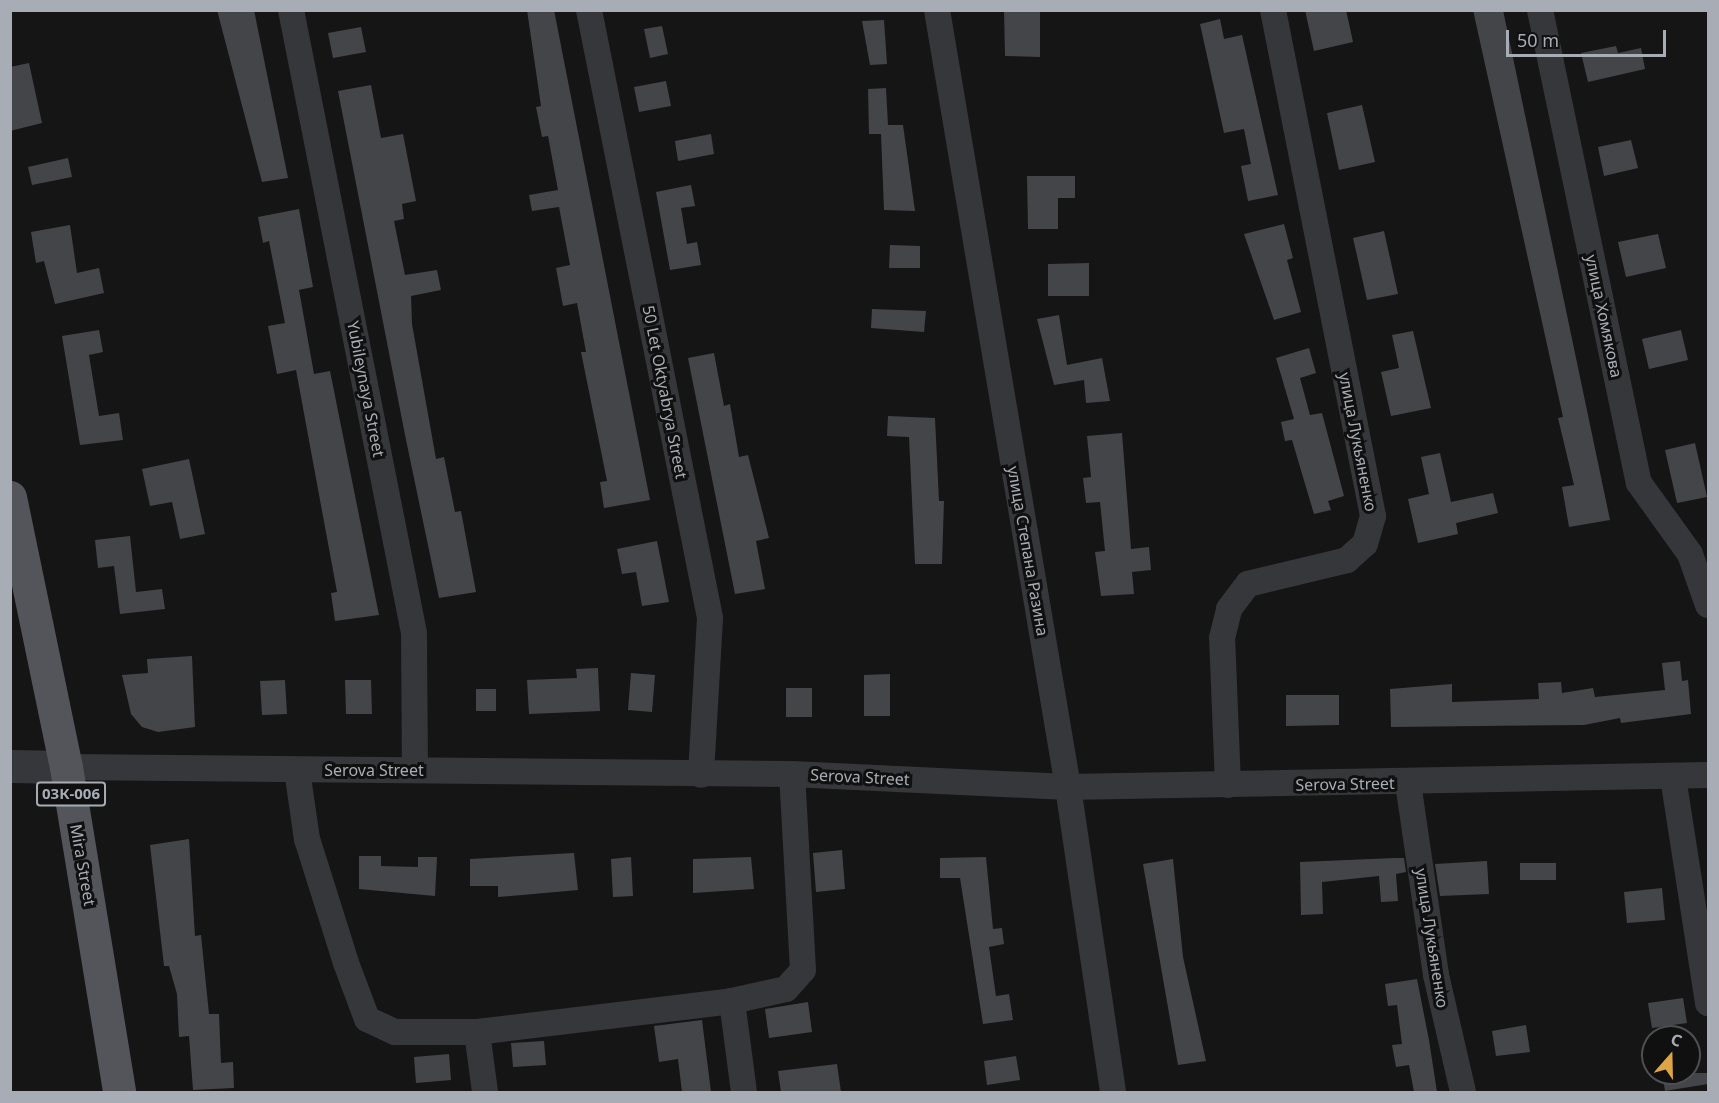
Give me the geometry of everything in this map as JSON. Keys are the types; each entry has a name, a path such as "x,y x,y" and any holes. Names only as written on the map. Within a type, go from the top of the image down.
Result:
{"main road":[{"name":"Mira Street","path":"10,498 66,767 119,1092"}],"street":[{"name":"Yubileynaya Street","path":"291,10 414,633 415,770"},
{"name":"50 Let Oktyabrya Street","path":"589,10 710,618 701,775"},
{"name":"улица Степана Разина","path":"938,10 1068,787 1113,1092"},
{"name":"улица Лукьяненко","path":"1228,786 1222,638 1229,609 1248,584 1347,560 1365,544 1373,516 1273,10"},
{"name":"улица Хомякова","path":"1540,10 1639,483 1690,554 1708,605"},
{"name":"Serova Street","path":"10,766 701,775 792,774 1068,787 1408,783 1708,775"},
{"path":"297,770 307,839 367,1019 394,1032 477,1032 732,1001 786,990 803,969 792,774"},
{"path":"1673,777 1708,1003"},
{"name":"улица Лукьяненко","path":"1408,783 1436,975 1463,1092"},
{"path":"732,1001 744,1092"},
{"path":"477,1032 485,1092"}],"building":[{"path":"217,10 254,10 288,178 262,182"},
{"path":"527,10 554,10 650,500 604,508 600,482 607,481 581,352 586,352 577,303 563,306 556,268 570,265 559,207 532,211 529,195 558,190 548,136 542,137 536,107 541,106"},
{"path":"1004,10 1040,10 1040,57 1005,56"},
{"path":"1305,10 1346,10 1353,42 1314,51"},
{"path":"1473,10 1503,10 1610,520 1569,527 1562,487 1574,485 1558,418 1563,417"},
{"path":"1220,19 1224,39 1242,35 1278,195 1248,201 1241,166 1251,164 1244,129 1224,133 1200,24"},
{"path":"884,20 887,64 870,65 862,21"},
{"path":"662,26 668,54 650,58 644,29"},
{"path":"361,27 366,52 333,58 328,33"},
{"path":"1616,46 1618,53 1641,48 1645,69 1588,82 1581,53"},
{"path":"29,63 42,123 10,131 10,67"},
{"path":"666,81 671,106 639,112 634,87"},
{"path":"371,85 381,138 403,134 416,201 402,204 404,219 394,221 405,275 437,270 441,290 411,296 412,324 436,459 444,457 455,512 461,511 476,592 439,598 405,435 338,91"},
{"path":"886,88 888,125 903,125 915,211 884,210 881,134 869,134 868,89"},
{"path":"1362,105 1375,162 1339,170 1327,113"},
{"path":"711,134 714,154 678,161 675,141"},
{"path":"1631,140 1638,168 1604,176 1598,147"},
{"path":"68,158 72,177 32,185 28,167"},
{"path":"1027,176 1075,176 1075,198 1058,198 1058,229 1028,229"},
{"path":"691,185 695,206 681,208 687,244 697,242 701,265 670,270 656,192"},
{"path":"299,209 313,287 299,290 314,374 330,371 379,615 335,621 331,593 337,592 296,370 277,374 268,326 285,323 269,241 263,243 258,217"},
{"path":"1284,224 1293,258 1287,260 1301,312 1274,320 1244,234"},
{"path":"70,225 77,273 99,268 104,293 55,304 44,261 36,263 31,232"},
{"path":"1384,231 1398,294 1367,300 1353,238"},
{"path":"1658,234 1666,268 1626,277 1618,242"},
{"path":"890,245 920,246 920,268 889,268"},
{"path":"1089,263 1089,296 1048,296 1048,264"},
{"path":"872,309 926,311 924,332 871,328"},
{"path":"1059,315 1067,365 1102,358 1110,401 1086,403 1084,380 1054,385 1037,319"},
{"path":"99,330 103,352 89,355 99,416 119,413 123,440 80,445 62,336"},
{"path":"1681,330 1688,360 1649,369 1642,339"},
{"path":"1413,331 1431,408 1391,416 1381,372 1399,368 1392,335"},
{"path":"1309,348 1316,373 1300,378 1310,415 1322,413 1344,496 1328,501 1331,510 1314,514 1292,440 1285,441 1281,422 1294,419 1276,358"},
{"path":"714,353 724,406 730,404 739,457 748,455 769,538 756,541 765,589 735,594 688,358"},
{"path":"888,416 935,418 939,501 944,501 942,564 915,564 909,437 887,436"},
{"path":"1122,433 1131,549 1149,547 1151,570 1132,572 1134,594 1101,596 1095,552 1105,551 1100,502 1086,503 1083,478 1091,477 1087,436"},
{"path":"1695,443 1707,497 1677,503 1665,450"},
{"path":"1440,453 1451,502 1493,493 1498,513 1456,523 1458,534 1418,543 1408,499 1429,494 1421,457"},
{"path":"189,459 205,534 180,539 172,502 150,506 142,469"},
{"path":"130,536 136,592 162,589 165,609 120,614 114,566 98,568 95,540"},
{"path":"657,541 669,602 642,606 636,572 622,574 617,549"},
{"path":"192,656 195,727 158,732 142,727 131,714 122,675 148,673 147,659"},
{"path":"1680,661 1682,681 1688,680 1691,714 1621,723 1620,718 1584,725 1391,727 1390,689 1452,684 1452,702 1539,699 1538,683 1561,682 1562,693 1593,688 1595,697 1665,690 1662,663"},
{"path":"598,668 600,711 529,714 527,680 577,678 576,669"},
{"path":"631,673 655,675 652,712 628,710"},
{"path":"890,674 890,716 864,716 864,675"},
{"path":"285,680 287,714 262,715 260,681"},
{"path":"345,680 371,680 372,714 346,714"},
{"path":"786,688 812,688 812,717 786,717"},
{"path":"476,689 496,689 496,711 476,711"},
{"path":"1286,695 1339,695 1339,725 1286,726"},
{"path":"189,839 195,936 201,935 209,1014 219,1014 221,1063 233,1062 234,1088 193,1090 189,1036 179,1037 177,994 169,966 164,966 150,845"},
{"path":"842,850 845,889 816,892 813,853"},
{"path":"574,853 578,890 498,897 498,886 470,886 470,859"},
{"path":"359,856 381,856 381,866 418,867 418,857 437,857 435,896 359,889"},
{"path":"631,857 633,896 613,897 611,859"},
{"path":"751,857 754,889 693,893 693,859"},
{"path":"986,857 993,929 1002,928 1004,944 989,947 996,996 1009,994 1013,1020 983,1024 960,878 940,878 940,858"},
{"path":"1404,858 1406,872 1396,874 1398,901 1381,902 1379,876 1322,882 1323,914 1301,915 1300,862"},
{"path":"1173,859 1183,957 1206,1061 1178,1065 1143,864"},
{"path":"1487,861 1489,894 1440,896 1435,864"},
{"path":"1520,863 1556,863 1556,880 1520,880"},
{"path":"1662,888 1665,920 1627,923 1624,892"},
{"path":"1417,979 1437,1092 1414,1092 1409,1065 1396,1067 1392,1045 1402,1044 1397,1005 1388,1006 1385,984"},
{"path":"1683,998 1687,1023 1652,1025 1648,1003"},
{"path":"808,1002 812,1032 769,1038 765,1009"},
{"path":"702,1020 711,1092 682,1092 678,1059 659,1062 654,1026"},
{"path":"1526,1025 1530,1052 1496,1056 1492,1031"},
{"path":"544,1041 546,1065 513,1067 511,1043"},
{"path":"449,1054 451,1080 416,1083 414,1057"},
{"path":"1016,1056 1020,1080 987,1085 984,1061"},
{"path":"837,1064 841,1092 781,1092 778,1071"},
{"path":"1701,1073 1708,1073 1708,1084 1665,1091 1664,1085 1701,1085"}]}
